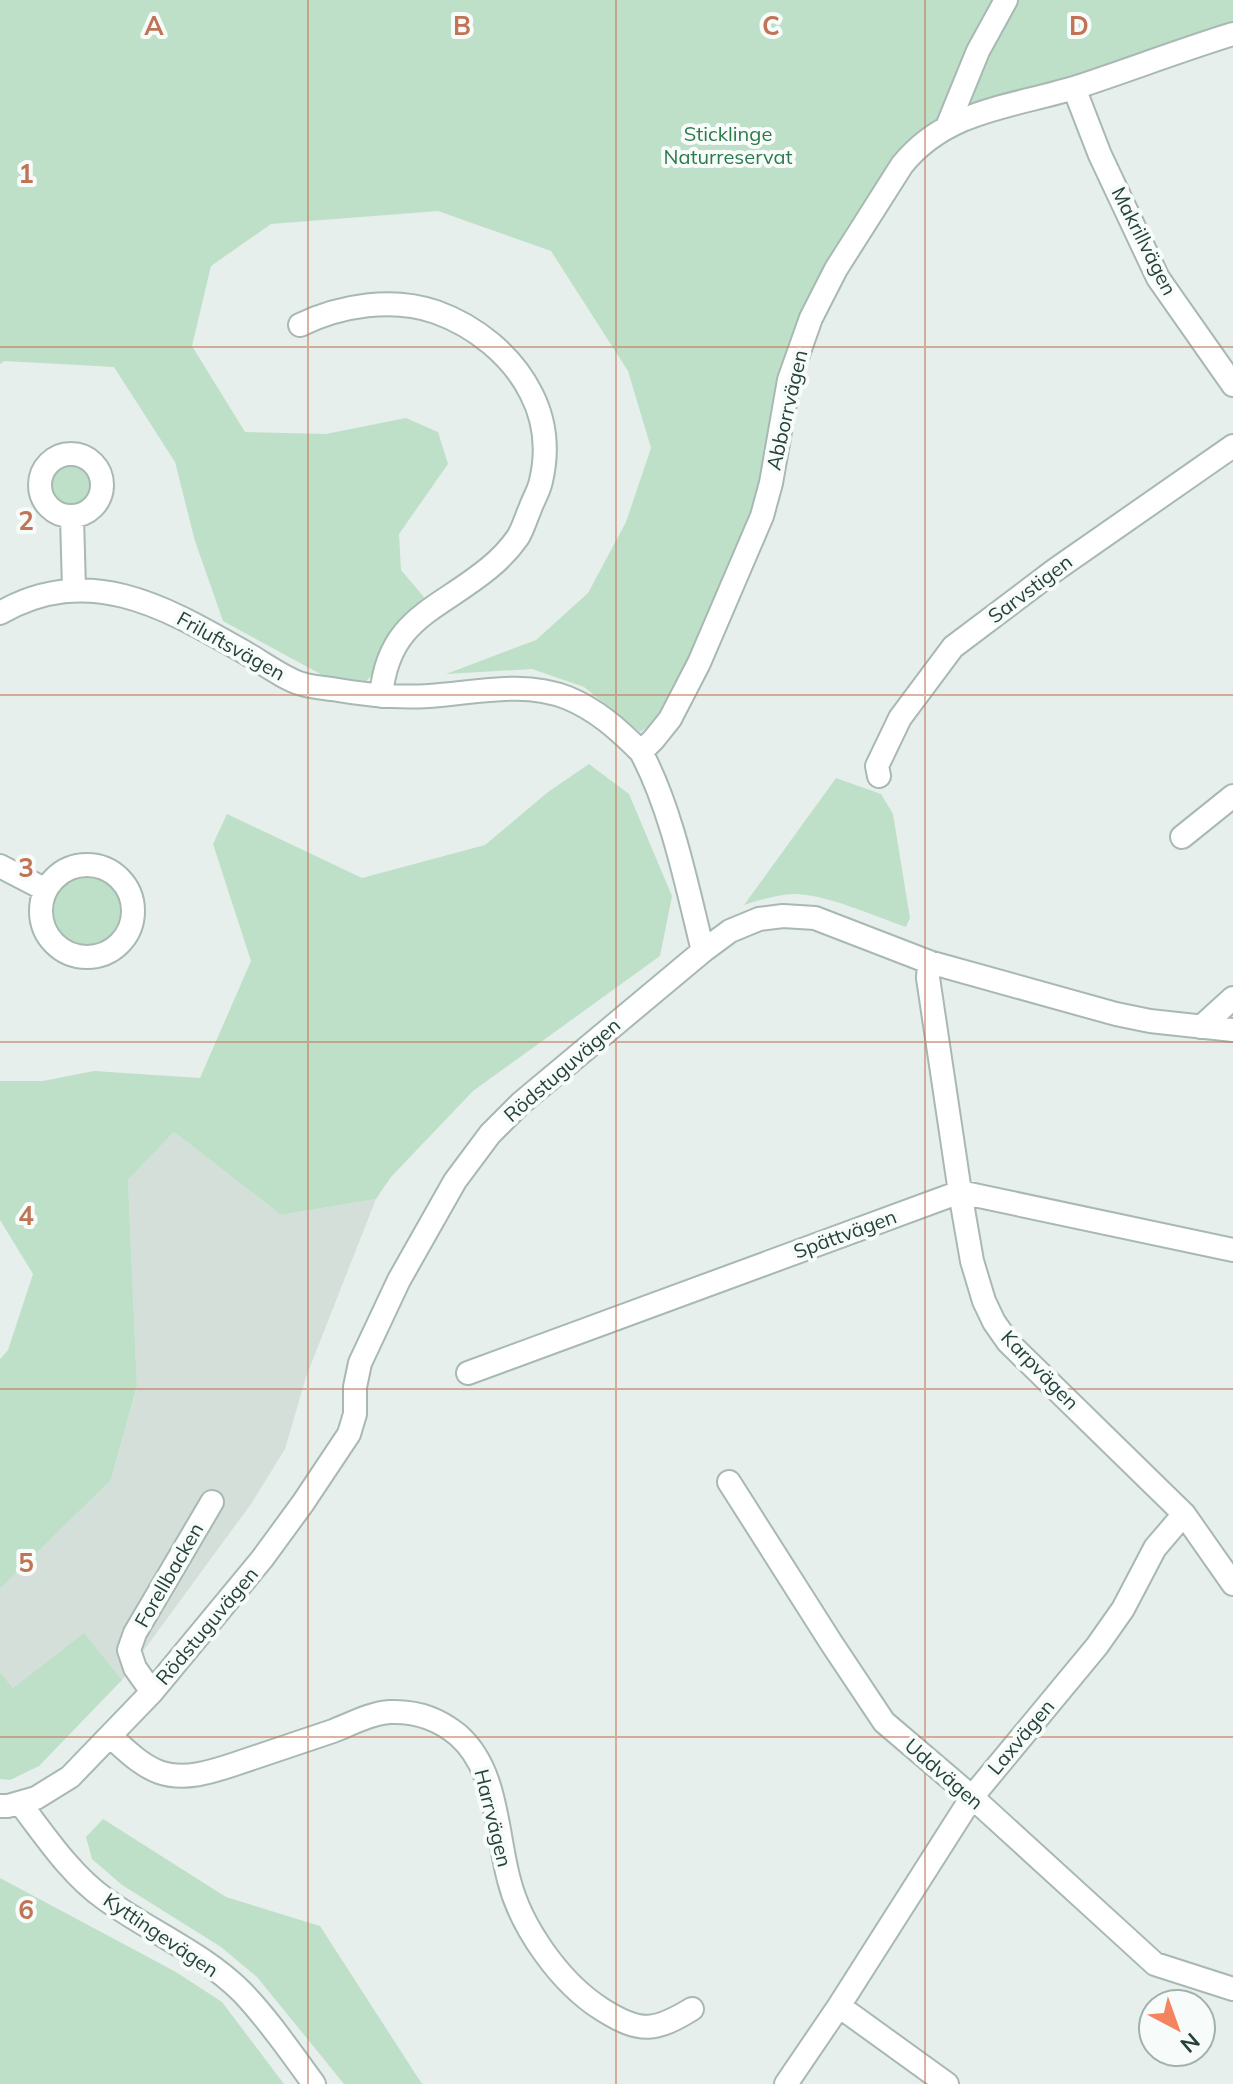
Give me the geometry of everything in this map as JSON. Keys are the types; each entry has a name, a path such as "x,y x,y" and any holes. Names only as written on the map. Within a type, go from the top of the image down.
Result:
{"street":[{"path":"947,127 978,51 1006,0"},
{"name":"Abborrvägen","path":"641,752 670,719 699,663 762,516 771,483 789,380 811,318 836,269 914,150 947,127 983,111 1074,88 1233,34"},
{"name":"Makrillvägen","path":"1074,88 1100,155 1158,278 1233,385"},
{"path":"300,325 317,317 368,305 396,305 433,311 461,323 486,339 511,363 526,383 543,427 545,451 541,482 518,537 490,567 408,627 387,661 381,696"},
{"name":"Sarvstigen","path":"879,776 877,766 900,718 953,647 1055,570 1233,446"},
{"path":"72,517 74,589"},
{"name":"Friluftsvägen","path":"0,613 45,593 74,589 128,596 180,617 300,684 398,698 493,689 548,692 595,712 617,727 641,752"},
{"path":"641,752 664,804 703,951"},
{"path":"1182,837 1233,796"},
{"path":"0,866 46,890"},
{"path":"100,866 114,873 132,899 133,915 129,930 120,943 107,952 87,957 70,953 57,946 47,934 41,905 46,890 55,877 69,868 100,866"},
{"name":"Rödstuguvägen","path":"10,1804 36,1798 70,1777 110,1736 152,1692 262,1559 303,1503 349,1434 355,1414 355,1387 360,1363 399,1280 455,1181 490,1134 521,1103 730,931 759,919 783,916 815,918 929,962 1116,1014 1233,1030"},
{"name":"Karpvägen","path":"929,962 928,978 972,1261 994,1322 1008,1342 1184,1514 1233,1584"},
{"path":"1201,1027 1233,998"},
{"path":"960,1192 1233,1250"},
{"name":"Spättvägen","path":"468,1373 960,1192"},
{"name":"Uddvägen","path":"729,1482 884,1722 972,1797 1155,1964 1233,1989"},
{"name":"Forellbacken","path":"152,1692 135,1668 129,1650 135,1633 212,1502"},
{"name":"Laxvägen","path":"786,2084 972,1797 1097,1646 1123,1609 1155,1548 1184,1514"},
{"name":"Harrvägen","path":"110,1736 141,1763 160,1772 184,1777 217,1770 388,1712 424,1716 442,1723 471,1747 483,1768 509,1882 521,1914 548,1957 570,1984 610,2015 638,2026 668,2024 692,2009"},
{"name":"Kyttingevägen","path":"10,1804 103,1898 214,1969 241,1992 314,2084"},
{"path":"839,2006 947,2084"}],"shaded area":[{"path":"174,1132 281,1215 376,1199 306,1377 285,1449 251,1504 122,1680 84,1634 13,1688 0,1672 0,1589 111,1480 137,1387 128,1180"}],"green space":[{"name":"Sticklinge Naturreservat","path":"0,0 1233,0 1233,24 940,117 895,156 847,227 802,315 751,522 691,658 656,722 640,732 584,687 532,669 446,674 536,640 588,593 626,522 651,448 628,371 551,251 438,211 271,224 211,266 192,346 245,432 326,434 406,418 438,432 448,464 399,534 401,570 429,603 381,654 373,674 366,681 324,676 223,621 195,541 175,462 114,367 4,361 0,364"},
{"path":"69,461 85,467 91,483 85,499 69,505 53,499 47,483 53,467"},
{"path":"589,764 629,794 672,896 660,956 473,1091 391,1177 376,1199 281,1215 174,1132 128,1180 137,1386 111,1480 0,1589 0,1359 8,1350 33,1274 0,1220 0,1081 43,1081 94,1071 200,1078 251,961 213,844 227,814 362,878 485,845 548,792"},
{"path":"836,778 881,794 893,814 910,918 906,927 806,895 780,895 744,905"},
{"path":"87,874 108,880 118,890 124,911 118,932 108,942 87,948 66,942 56,932 50,911 56,890 66,880"},
{"path":"84,1633 122,1680 39,1766 10,1780 0,1779 0,1672 13,1688"},
{"path":"103,1819 226,1897 320,1926 422,2084 344,2084 257,1977 221,1947 122,1885 92,1859 86,1837"},
{"path":"0,1878 176,1972 222,2002 284,2084 0,2084"}]}
